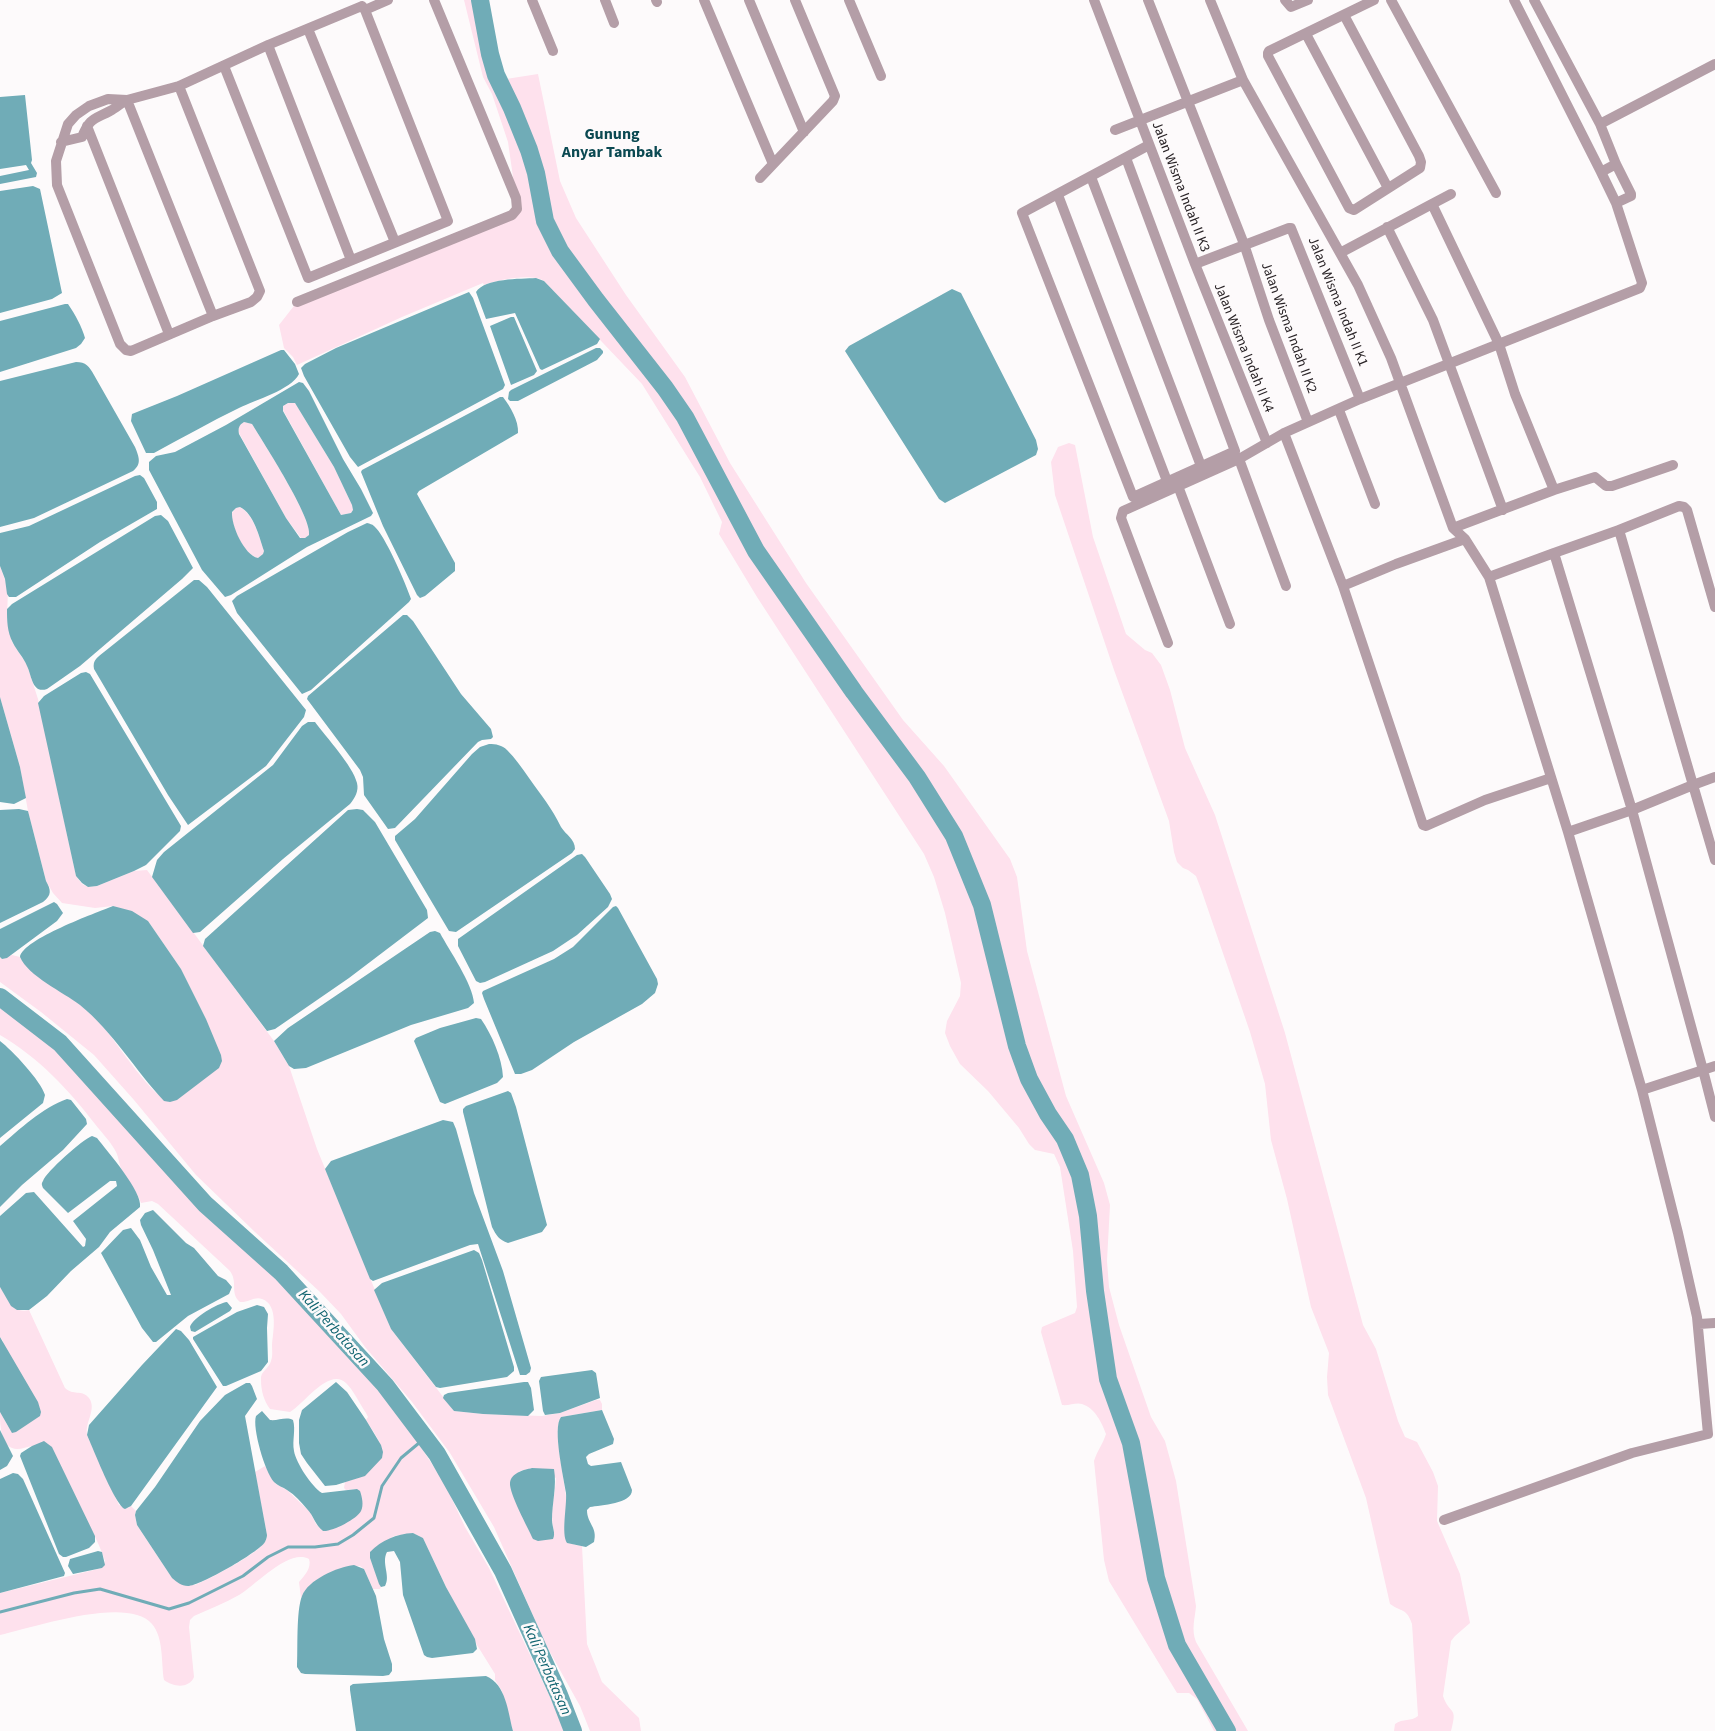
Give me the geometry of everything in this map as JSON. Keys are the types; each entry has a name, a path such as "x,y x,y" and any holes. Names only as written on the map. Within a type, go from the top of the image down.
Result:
{"street":[{"path":"179,86 260,291 251,302 130,351 120,344 57,185 56,161 68,124 76,115 89,106 108,99 126,100 179,86 362,5 388,0"},
{"path":"297,302 512,215 517,208 516,198 434,0"},
{"path":"532,0 553,51"},
{"path":"605,0 614,23"},
{"path":"704,0 773,164"},
{"path":"749,0 804,132"},
{"path":"760,178 833,101 835,96 795,0"},
{"path":"849,0 881,76"},
{"name":"Jalan Wisma Indah II K3","path":"1094,0 1195,264"},
{"name":"Jalan Wisma Indah II K2","path":"1148,0 1244,244 1269,320 1308,422"},
{"path":"1210,0 1242,80 1340,253 1391,358 1454,528 1465,539 1489,577 1568,832 1642,1090 1678,1233 1698,1324 1708,1434 1632,1453 1444,1520"},
{"path":"1287,3 1291,7 1308,0"},
{"path":"1344,15 1421,162 1420,168 1354,210 1349,208 1268,56 1270,51 1374,0"},
{"path":"1391,0 1496,194"},
{"path":"1168,643 1121,518 1123,511 1238,459 1284,432 1360,399 1642,286 1623,200 1610,168 1514,0"},
{"path":"1534,0 1600,124 1610,168 1631,194 1623,200"},
{"path":"224,66 308,278 448,221 362,5"},
{"path":"308,29 395,242"},
{"path":"1306,34 1388,188"},
{"path":"268,46 351,260"},
{"path":"1600,124 1715,64"},
{"path":"1115,130 1242,80"},
{"path":"61,142 82,137 87,126 94,118 111,111 126,100"},
{"path":"126,100 213,316"},
{"path":"87,126 169,334"},
{"path":"1126,158 1235,450 1132,497 1022,213 1149,145"},
{"path":"1091,177 1201,466"},
{"path":"1340,253 1451,194"},
{"path":"1058,195 1168,481"},
{"path":"1432,204 1499,344 1515,394 1554,490"},
{"path":"1387,227 1433,320 1503,510"},
{"name":"Jalan Wisma Indah II K1","path":"1195,264 1289,228 1293,231 1360,399"},
{"name":"Jalan Wisma Indah II K4","path":"1195,264 1266,443"},
{"path":"1338,410 1375,504"},
{"path":"1284,432 1343,586 1423,825 1426,826 1485,800 1551,778"},
{"path":"1238,459 1286,586"},
{"path":"1454,528 1554,490 1595,477 1606,486 1612,486 1673,465"},
{"path":"1178,486 1230,624"},
{"path":"1489,577 1684,506 1715,607"},
{"path":"1619,530 1715,860"},
{"path":"1343,586 1465,539"},
{"path":"1554,553 1632,810 1715,1117"},
{"path":"1568,832 1632,810 1715,777"},
{"path":"1642,1090 1715,1066"},
{"path":"1698,1324 1715,1323"}],"shaded area":[{"path":"464,0 487,0 492,30 506,79 538,74 560,181 576,218 626,295 685,377 730,463 806,583 903,720 944,766 1010,859 1017,877 1027,951 1066,1096 1104,1183 1110,1205 1107,1261 1109,1287 1119,1325 1151,1417 1165,1441 1176,1481 1196,1606 1194,1628 1196,1642 1248,1731 1214,1731 1197,1699 1189,1693 1177,1693 1109,1581 1104,1560 1094,1461 1106,1434 1097,1416 1087,1406 1080,1404 1062,1405 1041,1332 1042,1327 1075,1313 1077,1307 1073,1251 1060,1167 1054,1154 1035,1150 1029,1144 1019,1128 988,1091 960,1064 950,1046 945,1033 947,1021 960,996 961,983 945,913 934,877 924,854 757,597 719,534 722,522 700,477 642,384 544,281 523,277 484,285 483,283 402,317 297,365 293,357 284,348 279,325 297,302 512,215 516,198 508,142 492,94 483,77"},
{"path":"288,403 295,403 334,467 352,505 353,510 351,513 341,515 283,410 283,406"},
{"path":"244,422 252,424 296,498 308,526 309,535 305,538 301,538 286,518 239,433 239,427"},
{"path":"1069,443 1075,445 1093,537 1126,634 1145,650 1152,653 1161,665 1170,690 1185,748 1215,815 1285,1033 1363,1325 1376,1349 1398,1421 1405,1437 1417,1442 1433,1472 1438,1486 1437,1521 1460,1574 1470,1623 1451,1641 1443,1696 1454,1717 1451,1731 1394,1731 1395,1724 1418,1716 1412,1624 1406,1613 1390,1604 1366,1498 1328,1395 1329,1353 1311,1307 1287,1199 1271,1140 1265,1084 1250,1032 1196,876 1177,862 1169,821 1114,670 1055,495 1051,462 1058,447"},
{"path":"240,507 249,515 258,533 264,551 258,558 247,551 236,532 232,513 236,508"},
{"path":"0,566 8,588 7,618 12,642 27,665 38,699 76,876 82,884 88,887 97,886 134,871 147,870 274,1041 289,1066 317,1149 391,1329 454,1411 542,1416 560,1413 600,1400 602,1410 561,1417 559,1423 558,1443 566,1497 567,1543 582,1546 587,1644 602,1682 639,1718 641,1731 590,1731 580,1706 546,1645 494,1527 450,1453 412,1402 365,1347 341,1314 196,1175 94,1055 0,982 0,957 2,959 12,955 20,957 22,961 88,1011 106,1030 154,1091 170,1102 206,1019 181,969 148,921 113,906 95,908 62,903 53,893 46,881 28,811 20,767 0,697","holes":["532,1468 556,1478 552,1512 554,1532 513,1477 520,1471"]},
{"path":"0,1004 22,1019 75,1064 158,1164 302,1302 374,1380 396,1409 445,1484 465,1527 489,1568 566,1731 513,1731 502,1691 495,1680 495,1674 446,1587 423,1538 413,1533 394,1536 370,1552 370,1558 381,1587 380,1589 373,1589 364,1569 360,1566 348,1566 304,1592 301,1598 299,1582 307,1572 310,1562 309,1559 301,1557 283,1563 239,1595 194,1616 190,1620 189,1627 194,1677 192,1681 185,1685 180,1686 164,1680 159,1636 152,1624 140,1616 123,1612 79,1616 0,1635 0,1593 102,1568 105,1561 83,1515 32,1446 14,1449 5,1442 3,1437 0,1412 8,1426 3,1341 0,1337 0,1287 14,1307 23,1311 29,1310 65,1388 71,1392 86,1395 89,1398 92,1407 87,1434 116,1499 119,1505 128,1508 131,1506 136,1511 137,1525 172,1578 195,1585 222,1572 253,1553 265,1542 267,1535 255,1472 265,1466 276,1484 287,1490 310,1512 316,1524 323,1531 357,1489 346,1490 344,1488 345,1482 352,1480 382,1458 382,1453 377,1438 366,1420 368,1417 366,1413 349,1386 339,1379 332,1380 317,1388 290,1412 270,1409 263,1396 261,1377 270,1364 272,1357 274,1319 271,1307 267,1302 259,1298 240,1302 235,1295 233,1278 229,1270 158,1204 152,1201 141,1203 121,1168 114,1148 85,1111 40,1064 0,1035"}],"water":[{"path":"25,95 31,163 37,173 36,177 0,184 0,176 29,170 26,165 0,169 0,97"},
{"path":"33,186 40,189 62,293 52,299 0,313 0,191"},
{"path":"536,278 544,281 600,339 597,344 542,370 515,313 486,319 476,292 481,287 495,282"},
{"path":"952,289 961,293 1036,440 1038,449 1036,455 945,503 939,499 845,351 849,346"},
{"path":"469,292 473,298 505,385 503,389 358,467 350,457 301,368 336,348"},
{"path":"68,304 71,308 82,329 85,338 81,344 76,348 0,372 0,321"},
{"path":"514,317 537,371 534,375 511,385 490,326"},
{"path":"596,348 600,348 603,351 597,360 518,401 510,401 508,399 511,390"},
{"path":"284,350 295,364 299,374 295,380 281,390 228,413 154,453 146,453 131,421 132,414"},
{"path":"76,362 85,364 92,372 135,447 138,466 133,471 34,518 0,527 0,381"},
{"path":"299,382 303,383 373,513 371,516 307,547 225,597 202,570 149,470 149,462 156,456 175,452 226,425","holes":["288,403 295,403 334,467 352,505 353,510 351,513 341,515 283,411 283,406","242,423 252,424 296,498 308,526 309,535 305,538 300,538 286,518 239,434 239,427","240,507 245,510 255,526 264,551 258,558 253,556 239,539 232,518 232,512"]},
{"path":"503,397 514,414 518,433 419,491 417,494 455,563 455,571 420,598 383,526 361,472"},
{"path":"140,475 144,478 157,502 157,509 100,542 16,597 9,597 0,566 0,533 29,526"},
{"path":"161,515 168,521 193,568 80,666 47,689 42,690 35,687 26,663 11,639 7,609 12,604 155,516"},
{"path":"367,523 372,524 384,539 411,599 311,690 302,694 237,613 232,601 237,596"},
{"path":"194,580 199,580 207,587 306,710 304,717 266,766 188,825 168,795 94,666 95,661 100,656"},
{"path":"403,615 407,615 413,621 461,694 491,729 493,737 478,742 395,828 388,829 364,795 363,777 360,770 307,699 308,696"},
{"path":"86,672 90,674 181,826 180,831 146,865 97,886 88,887 76,876 38,703 44,696 81,673"},
{"path":"0,697 20,767 26,798 14,804 0,802"},
{"path":"308,722 315,722 350,768 357,783 355,797 350,804 283,859 200,932 193,933 152,877 157,860 164,852 273,765 302,726"},
{"path":"489,744 503,747 516,760 561,827 572,840 575,849 572,853 456,932 449,931 395,840 395,836 415,819 472,754 480,747"},
{"path":"19,809 28,811 50,892 43,902 0,923 0,810"},
{"path":"348,810 363,810 375,822 427,910 428,918 349,978 275,1029 267,1031 203,946 205,939"},
{"path":"582,854 610,894 612,899 608,907 577,935 553,951 485,982 480,983 476,981 458,946 458,939 577,855"},
{"path":"54,902 63,913 57,921 7,958 2,959 0,957 0,929"},
{"path":"113,906 132,911 148,921 181,969 206,1019 221,1055 222,1061 219,1068 177,1100 164,1101 92,1016 80,1005 30,971 20,957 24,950 33,942 77,920"},
{"path":"616,906 657,979 658,984 655,993 642,1004 574,1042 532,1070 515,1074 484,999 483,991 554,959 573,947"},
{"path":"430,932 440,933 460,967 470,986 474,1003 468,1008 411,1025 306,1068 294,1069 289,1066 274,1041 288,1028"},
{"path":"476,1018 481,1019 493,1039 501,1062 503,1077 497,1083 445,1104 440,1102 414,1041 416,1038 440,1028"},
{"path":"0,1041 26,1066 45,1095 43,1103 0,1138"},
{"path":"508,1091 511,1093 516,1107 547,1225 542,1232 508,1243 498,1237 492,1227 463,1109 466,1106"},
{"path":"67,1099 71,1100 86,1119 87,1124 63,1150 22,1185 0,1207 0,1146 40,1113"},
{"path":"443,1120 453,1122 456,1129 474,1193 503,1271 531,1368 530,1372 526,1375 520,1375 478,1244 470,1245 373,1281 370,1279 325,1169 331,1161"},
{"path":"92,1136 97,1138 130,1182 136,1192 140,1207 110,1232 99,1247 71,1271 47,1296 29,1310 17,1310 11,1306 0,1287 0,1216 26,1193 34,1192 83,1247 85,1246 86,1239 73,1221 117,1186 116,1181 110,1181 68,1213 43,1188 42,1184 65,1156"},
{"path":"153,1210 186,1243 194,1248 218,1276 226,1280 232,1287 229,1294 188,1316 156,1342 153,1342 142,1328 101,1253 123,1230 131,1228 140,1240 151,1267 167,1295 171,1295 141,1225 140,1220 145,1213"},
{"path":"474,1250 479,1253 482,1260 514,1371 507,1377 440,1388 436,1387 391,1329 374,1290 382,1283"},
{"path":"227,1302 232,1308 230,1311 195,1332 191,1331 190,1327 195,1319 212,1308"},
{"path":"257,1305 264,1307 268,1314 268,1362 261,1371 223,1386 193,1337 237,1312"},
{"path":"176,1329 181,1331 189,1340 217,1387 131,1506 125,1509 110,1487 87,1435 89,1425"},
{"path":"0,1337 38,1402 41,1412 40,1416 12,1433 0,1412"},
{"path":"592,1370 596,1373 600,1398 560,1413 545,1415 539,1381 541,1377"},
{"path":"336,1382 347,1392 366,1420 381,1445 383,1452 382,1458 365,1476 336,1485 325,1486 301,1454 299,1420 302,1410"},
{"path":"528,1382 531,1388 534,1410 528,1416 454,1411 443,1398 448,1393"},
{"path":"246,1383 250,1383 257,1399 245,1416 267,1535 265,1542 229,1568 204,1581 188,1586 179,1584 172,1578 137,1525 136,1511 155,1487 200,1421 225,1395"},
{"path":"602,1410 614,1439 613,1444 589,1454 586,1457 588,1464 591,1466 621,1462 632,1490 631,1495 622,1501 590,1507 587,1510 595,1537 594,1542 586,1547 567,1543 565,1539 566,1493 558,1442 559,1423 561,1417"},
{"path":"262,1411 270,1420 288,1418 293,1420 295,1456 305,1474 318,1490 322,1493 357,1489 360,1491 362,1506 359,1514 338,1527 323,1531 298,1499 274,1482 263,1460 256,1430 256,1416"},
{"path":"0,1430 13,1456 7,1466 0,1470"},
{"path":"44,1441 52,1447 95,1536 95,1542 89,1548 66,1557 59,1554 20,1456 21,1453 32,1446"},
{"path":"532,1468 554,1469 553,1539 538,1541 533,1539 510,1488 511,1480 515,1474"},
{"path":"13,1473 18,1474 23,1479 65,1573 64,1576 0,1593 0,1479"},
{"path":"413,1533 423,1538 446,1587 475,1639 477,1649 473,1653 432,1658 424,1655 403,1595 400,1562 394,1551 387,1552 385,1556 387,1582 385,1586 381,1587 379,1584 370,1558 370,1552 390,1538"},
{"path":"98,1551 102,1552 105,1565 102,1568 73,1574 68,1566 70,1559"},
{"path":"354,1565 364,1569 376,1596 392,1671 389,1675 383,1676 301,1673 297,1667 298,1621 302,1596 310,1585 324,1575 340,1568"},
{"path":"486,1676 498,1685 502,1692 508,1707 513,1731 356,1731 350,1690 350,1686 353,1684"}],"waterway":[{"path":"480,0 496,75 529,150 536,173 545,221 560,251 685,417 756,551 854,692 917,777 954,836 982,905 1017,1046 1029,1079 1048,1114 1065,1139 1080,1175 1088,1216 1095,1291 1108,1379 1131,1443 1156,1578 1177,1645 1227,1731"},
{"name":"Kali Perbatasan","path":"0,997 60,1043 205,1204 281,1272 385,1385 437,1454 503,1571 559,1695 573,1731"},
{"path":"0,1612 74,1593 100,1589 169,1609 189,1603 243,1576 268,1557 288,1547 315,1547 338,1544 374,1518 382,1486 401,1458 425,1438"}],"district":[{"name":"Gunung Anyar Tambak","path":"612,144"}]}
